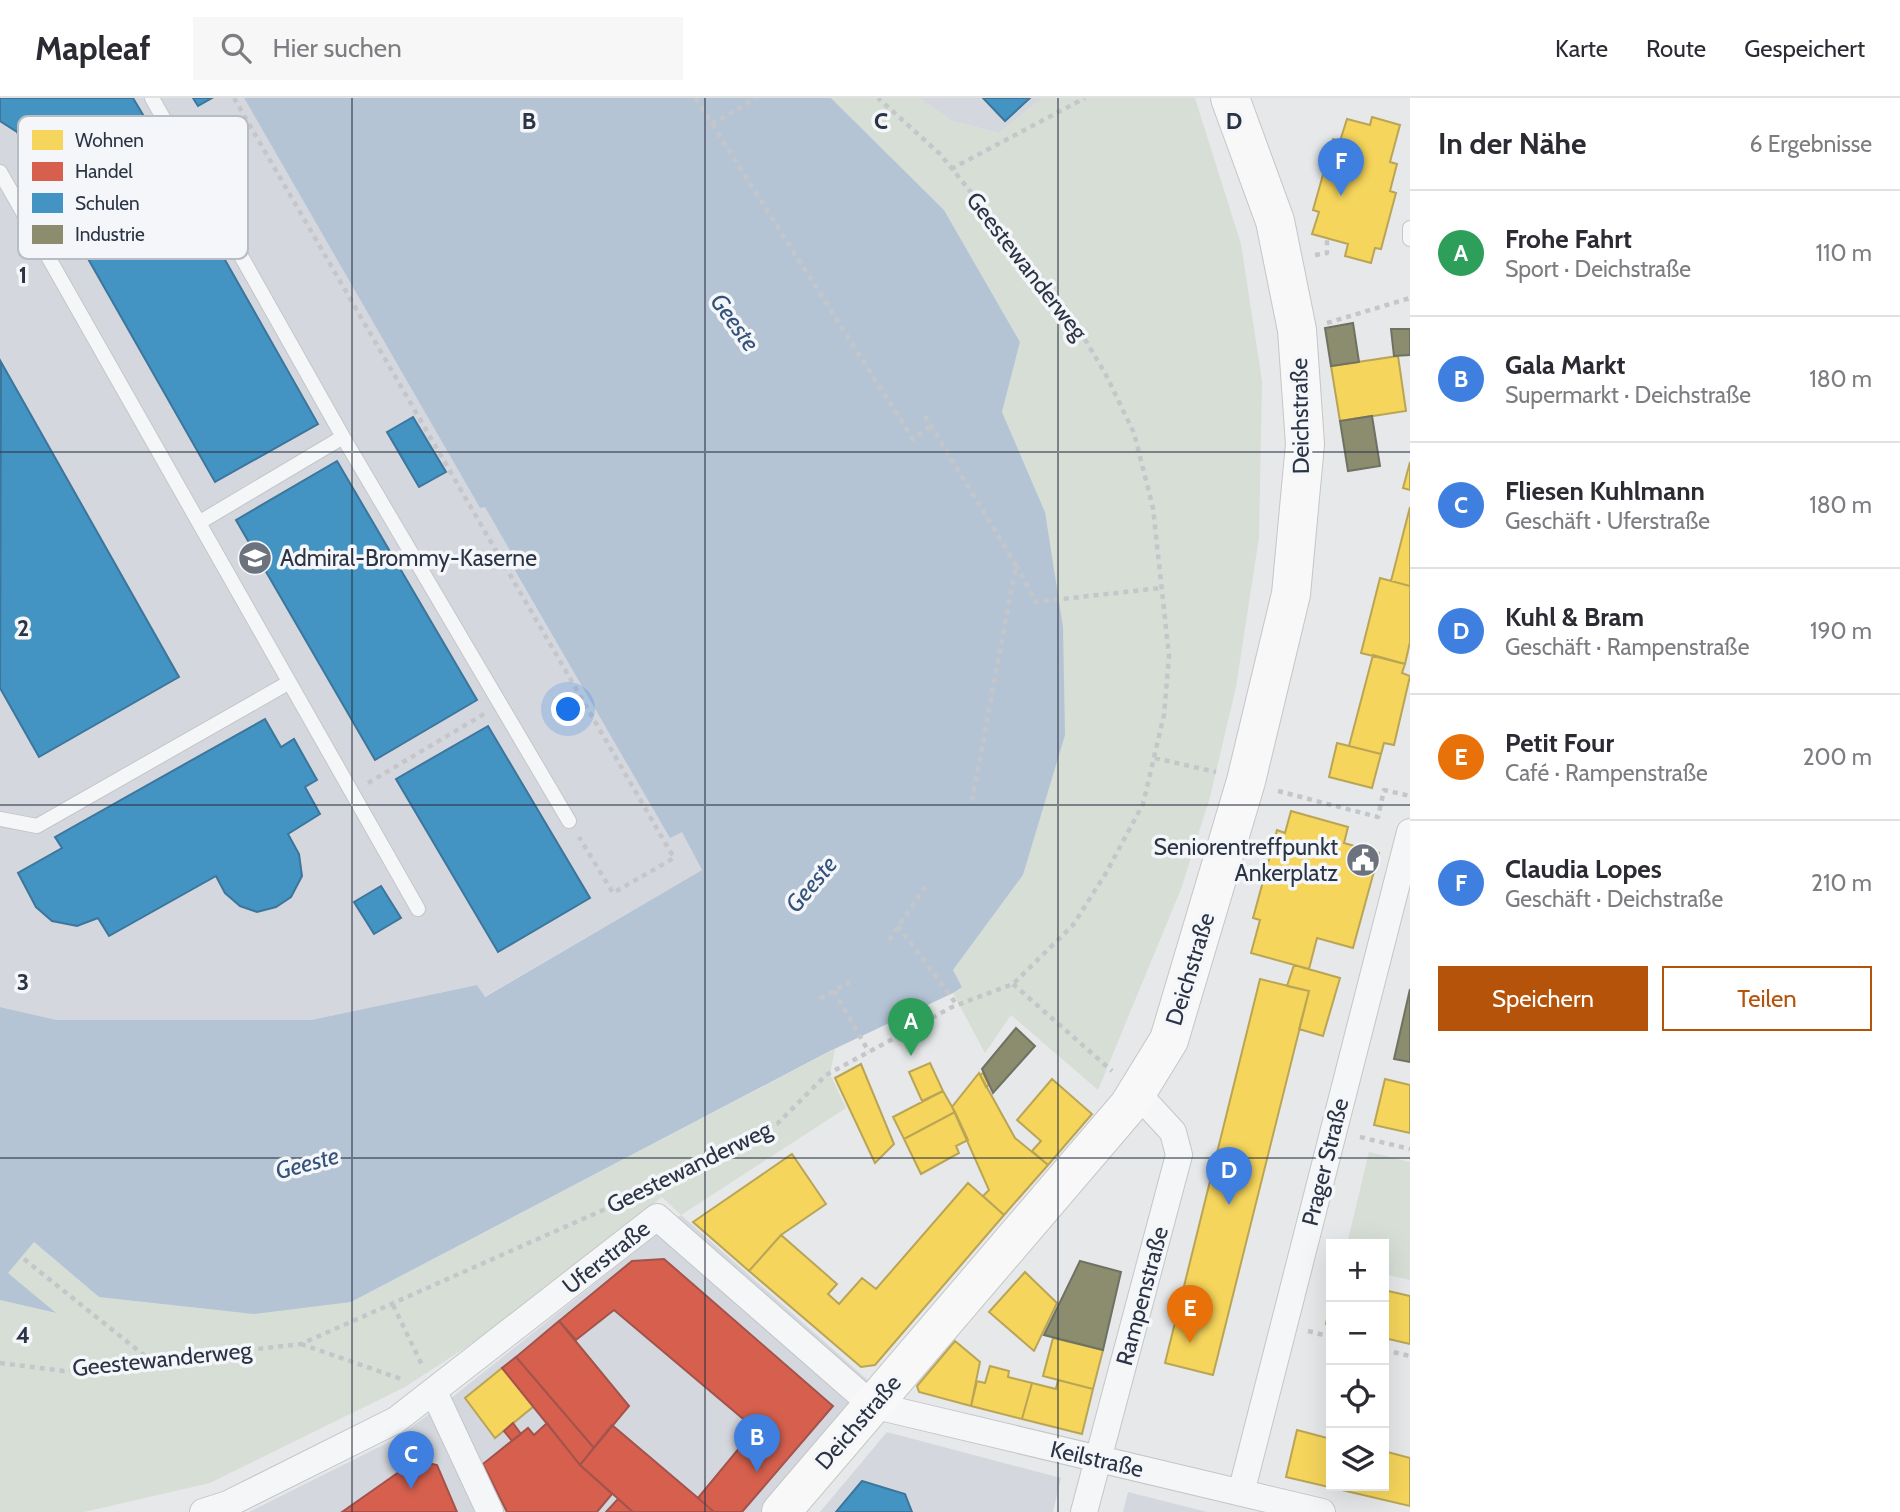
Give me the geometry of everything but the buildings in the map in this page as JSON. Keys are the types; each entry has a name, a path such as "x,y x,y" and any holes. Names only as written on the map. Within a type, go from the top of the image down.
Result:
{"main road":[{"name":"Deichstraße","path":"781,1512 1137,1093 1169,1040 1247,781 1291,594 1305,444 1298,340 1275,221 1230,98"}],"street":[{"name":"Prager Straße","path":"1241,1493 1333,1131 1402,893 1410,832"},
{"name":"Rampenstraße","path":"1084,1512 1179,1155 1173,1132 1137,1093"},
{"name":"Uferstraße","path":"434,1392 657,1217 872,1405"},
{"path":"203,1512 229,1504 396,1420 434,1392 490,1512"},
{"name":"Keilstraße","path":"872,1405 1322,1512"}],"lane":[{"path":"152,98 162,116"},
{"path":"0,172 18,204"},
{"path":"1410,228 1410,240"},
{"path":"50,259 418,909"},
{"path":"243,259 343,437 569,821"},
{"path":"200,522 343,437"},
{"path":"0,819 37,826 288,683"}],"path":[{"path":"234,98 244,116"},
{"path":"696,98 913,439 931,426"},
{"path":"712,124 757,98"},
{"name":"Geestewanderweg","path":"0,1363 64,1371 301,1344 642,1192 748,1140 777,1124 826,1075 954,1006 1013,984 1073,925 1106,873 1143,804 1164,715 1169,656 1153,508 1134,433 1105,373 1068,311 940,154 878,98"},
{"path":"951,169 1084,98"},
{"path":"248,122 674,858 613,893 569,821"},
{"path":"1334,321 1410,298"},
{"path":"925,416 1036,602 1160,588"},
{"path":"972,801 1016,565"},
{"path":"352,792 500,705"},
{"path":"1155,758 1211,771"},
{"path":"1292,795 1378,817 1384,790 1410,796"},
{"path":"889,940 925,887"},
{"path":"898,926 954,1006"},
{"path":"820,999 850,982"},
{"path":"1013,984 1137,1093"},
{"path":"834,991 869,1052"},
{"path":"1333,1131 1410,1149"},
{"path":"24,1259 151,1360"},
{"path":"393,1305 434,1392"},
{"path":"301,1344 339,1355 434,1392"},
{"path":"1389,1351 1410,1356"}],"shaded area":[{"name":"Admiral-Brommy-Kaserne","path":"0,98 244,98 480,508 485,506 513,556 508,560 670,837 682,831 702,870 484,997 477,985 311,1020 57,1020 0,1007"},
{"path":"831,98 919,98 952,121 999,133 1043,98 1195,98 1241,244 1262,381 1259,537 1236,687 1210,797 1181,889 1098,1090 1011,1015 985,1053 953,993 962,987 953,970 1023,875 1045,512 1002,412 1020,342 944,210"},
{"path":"919,98 1043,98 999,133 952,121"},
{"path":"835,1049 830,1074 846,1108 681,1215 662,1197 494,1329 405,1387 210,1483 84,1512 0,1512 0,1300 54,1313 7,1273 34,1242 99,1297 351,1302"},
{"path":"1369,1152 1410,1162 1410,1280 1389,1275 1389,1239 1348,1239"},
{"path":"681,1215 871,1383 763,1512 249,1512 395,1439 455,1395"},
{"path":"887,1432 1061,1478 1053,1512 820,1512"},
{"path":"1128,1492 1207,1512 1123,1512"}],"water":[{"name":"Geeste","path":"244,98 831,98 944,210 1020,342 1002,412 1045,512 1063,627 1065,735 1023,875 953,970 962,987 953,993 830,1051 351,1302 254,1314 99,1297 34,1242 8,1273 56,1313 0,1300 0,1007 57,1020 311,1020 477,985 485,997 702,870 682,832 670,838 508,559 513,556 485,507 480,508"}],"place":[{"name":"Claudia Lopes","path":"1341,196"},
{"name":"Admiral-Brommy-Kaserne","path":"255,558"},
{"name":"Seniorentreffpunkt Ankerplatz","path":"1363,860"},
{"name":"Frohe Fahrt","path":"911,1056"},
{"name":"Kuhl & Bram","path":"1229,1205"},
{"name":"Petit Four","path":"1190,1343"},
{"name":"Gala Markt","path":"757,1472"},
{"name":"Fliesen Kuhlmann","path":"411,1489"}]}
